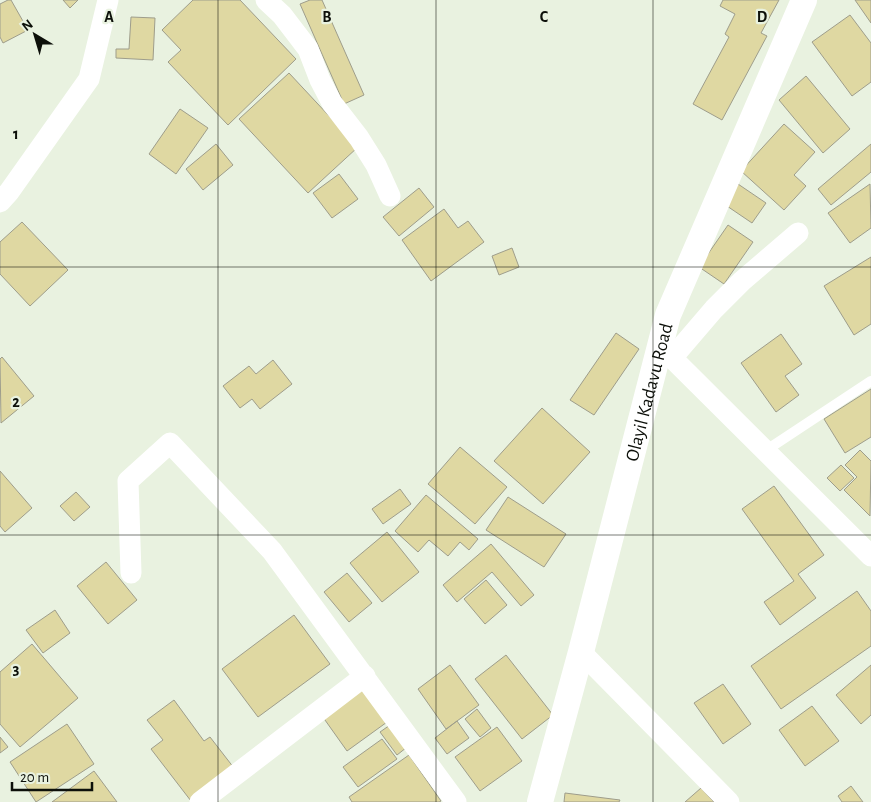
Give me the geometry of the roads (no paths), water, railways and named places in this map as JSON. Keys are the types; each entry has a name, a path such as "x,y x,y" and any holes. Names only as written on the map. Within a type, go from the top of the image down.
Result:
{"street":[{"path":"3,193 89,79 108,0"},
{"path":"266,0 282,15 308,49 320,80 332,103 372,158 390,196"},
{"name":"Olayil Kadavu Road","path":"540,802 666,352 668,315 804,0"},
{"path":"798,232 666,352 871,556"},
{"path":"131,573 128,481 170,443 272,551 456,802"},
{"path":"581,652 729,802"},
{"path":"200,802 365,676"}],"lane":[{"path":"766,452 871,381"}]}
